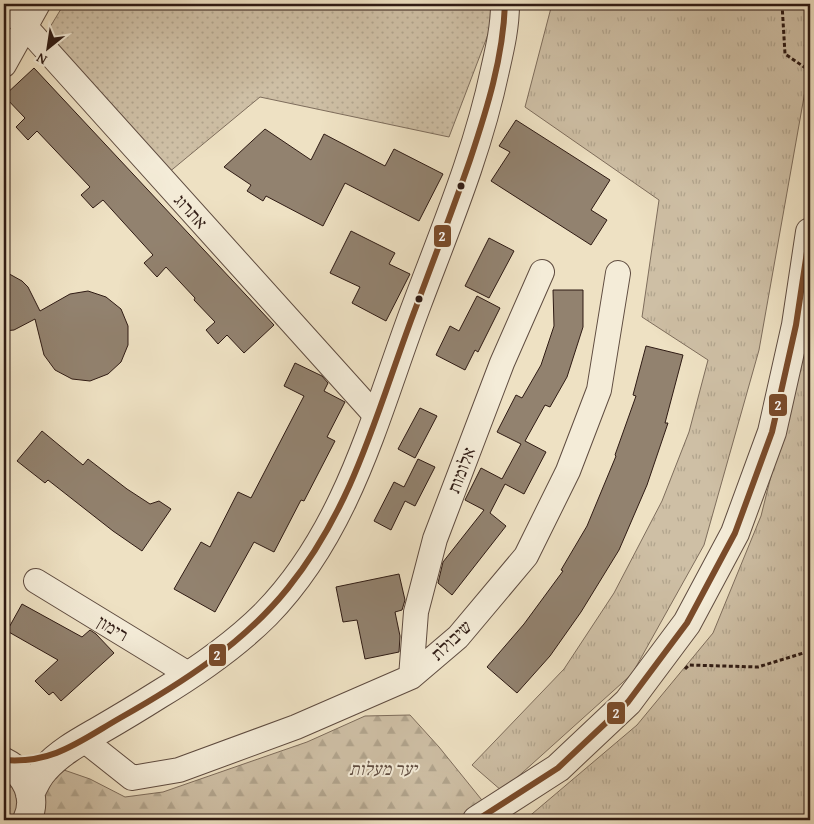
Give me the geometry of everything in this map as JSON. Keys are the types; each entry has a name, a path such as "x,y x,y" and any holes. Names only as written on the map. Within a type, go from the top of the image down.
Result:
{"street":[{"name":"אתרוג","path":"5,4 377,417"},
{"path":"4,66 38,4"},
{"path":"4,761 41,758 56,754 78,743 190,675 234,642 266,614 294,581 321,543 346,497 368,443 400,348 451,215 488,106 505,24 505,4"},
{"path":"477,820 558,768 628,702 687,623 735,533 772,432 796,325 810,232"},
{"name":"אלומות","path":"411,677 416,612 435,539 502,363 542,272"},
{"name":"שיבולת","path":"78,743 132,778 179,770 296,728 411,677 458,637 526,556 568,471 599,390 618,273"},
{"name":"רימון","path":"36,581 190,675"},
{"path":"29,804 38,777 45,768 78,743"},
{"path":"4,761 20,773 27,785 29,804 47,820"}],"path":[{"path":"782,4 785,54 810,72"},
{"path":"682,672 689,665 758,666 810,651"}],"green space":[{"path":"64,4 491,4 492,24 449,137 260,97 168,173 47,32"},
{"path":"552,4 810,4 810,63 759,350 704,545 632,674 502,791 472,765 564,669 614,593 662,501 689,432 708,360 642,317 659,200 525,107"},
{"path":"810,320 810,820 527,820 637,725 713,633 761,516"},
{"name":"יער מעלות","path":"410,715 439,747 498,820 4,820 4,803 10,787 64,770 90,779 125,797 163,792 307,742 365,716"}],"building":[{"path":"34,68 274,325 244,353 227,335 218,344 206,330 215,322 194,300 195,298 166,267 157,277 144,263 153,255 103,200 93,208 81,195 90,187 37,131 28,140 16,127 25,118 4,96"},
{"path":"516,120 610,180 591,210 607,220 591,245 491,181 510,152 499,146"},
{"path":"265,129 311,160 324,134 385,166 394,149 443,174 419,221 345,183 323,226 266,196 263,201 247,191 251,185 224,167"},
{"path":"351,231 395,253 389,264 410,274 386,321 352,303 360,287 330,273"},
{"path":"489,238 514,251 489,298 465,286"},
{"path":"4,271 22,281 28,287 40,311 70,294 88,291 106,297 121,309 128,326 128,345 121,362 108,374 90,381 72,379 55,370 44,355 35,319 14,330 4,331"},
{"path":"553,290 583,290 583,327 567,377 550,407 545,405 525,441 546,452 524,494 505,484 490,513 506,526 452,595 438,583 443,562 484,510 465,500 481,468 502,479 521,444 497,432 516,395 522,398 541,365 554,326"},
{"path":"477,296 500,308 478,352 475,350 465,370 436,355 450,326 459,331"},
{"path":"646,346 683,355 665,423 668,423 647,485 619,550 581,612 550,656 517,693 487,667 524,624 563,571 561,570 587,526 616,456 636,396 633,395"},
{"path":"295,363 322,376 328,383 324,391 345,402 327,437 335,441 304,501 301,500 274,552 254,542 215,612 174,589 201,542 210,547 238,492 251,498 304,396 284,386"},
{"path":"420,408 437,416 415,458 398,449"},
{"path":"42,431 83,465 88,459 150,504 159,501 171,509 142,551 113,531 48,480 45,483 17,461"},
{"path":"418,459 435,467 415,506 405,501 391,530 374,521 394,482 404,487"},
{"path":"399,574 405,600 402,610 395,612 400,636 399,652 365,659 357,620 343,622 336,587"},
{"path":"22,604 82,637 90,630 114,653 61,701 53,692 49,695 35,681 58,660 7,631"}],"transit line":[{"name":"2","path":"4,760 21,760 52,755 79,742 189,676 231,645 251,627 288,588 311,557 347,491 362,457 463,179 482,122 498,64 505,4"},
{"name":"2","path":"477,820 558,768 628,702 687,623 735,533 772,432 796,325 810,232"}]}
